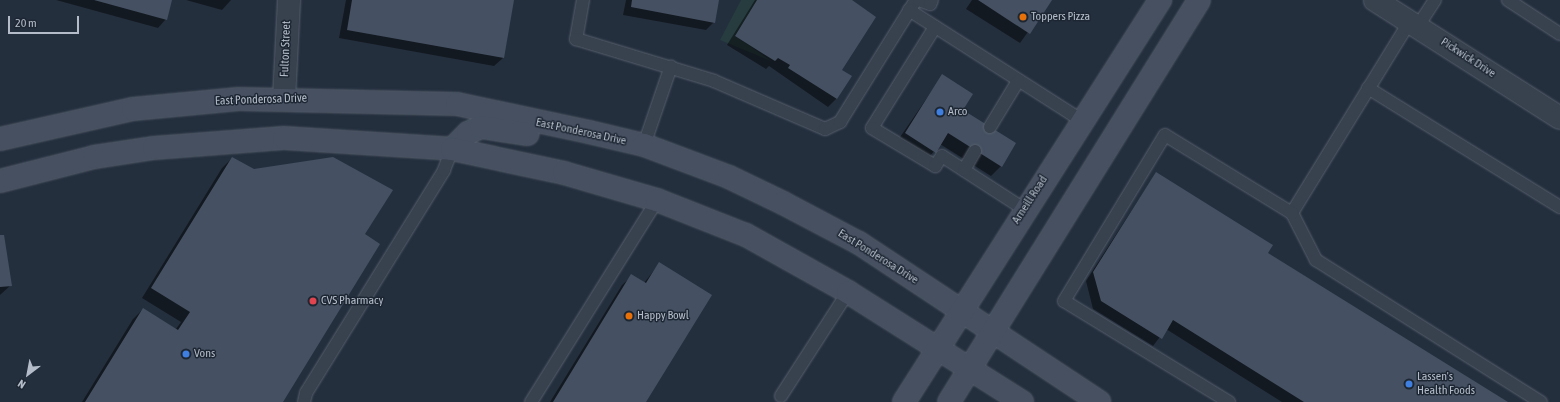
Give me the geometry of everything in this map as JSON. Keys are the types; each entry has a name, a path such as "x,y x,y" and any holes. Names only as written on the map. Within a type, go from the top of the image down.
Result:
{"main road":[{"name":"Arneill Road","path":"904,402 1024,208 1160,0"},
{"path":"949,402 1199,0"},
{"name":"East Ponderosa Drive","path":"0,139 133,109 239,99 284,99 457,104 542,124 644,145 729,177 783,203 859,243 1099,402"},
{"path":"452,149 468,133 481,127 527,134 542,124"},
{"path":"0,181 94,157 218,140 284,138 452,149 564,173 657,200 746,236 848,292 1022,402"}],"street":[{"name":"Fulton Street","path":"284,99 288,0"},
{"name":"Pickwick Drive","path":"1375,0 1414,23 1560,118"}],"lane":[{"path":"583,0 576,39 671,66 821,128 831,129 840,122 909,10 918,0 930,4 932,0"},
{"path":"1292,213 1368,88 1414,23 1434,0"},
{"path":"1508,0 1560,34"},
{"path":"909,10 1018,81 1082,120"},
{"path":"935,27 872,128 935,166 942,156 1024,208"},
{"path":"644,145 671,66"},
{"path":"990,127 1018,81"},
{"path":"1368,88 1560,207"},
{"path":"1229,402 1064,301 1165,135 1292,213 1316,260 1541,402"},
{"path":"304,402 306,393 444,170 452,149"},
{"path":"964,170 975,151"},
{"path":"531,402 657,200"},
{"path":"781,396 848,292"}],"green space":[{"path":"741,0 757,0 735,36 773,62 720,40"}],"building":[{"path":"94,0 172,0 167,20"},
{"path":"352,0 514,0 504,58 347,30"},
{"path":"632,0 719,0 715,23 631,7"},
{"path":"757,0 852,0 876,17 842,70 852,76 837,99 788,68 790,65 778,58 775,61 735,36"},
{"name":"Toppers Pizza","path":"978,0 1052,0 1030,34"},
{"path":"942,74 973,94 963,110 1016,143 1002,167 948,133 936,153 905,133"},
{"path":"232,157 254,169 333,157 393,190 365,234 380,244 283,402 85,402 143,308 178,330 190,312 151,288"},
{"path":"1156,172 1273,245 1268,253 1508,402 1304,402 1173,320 1162,339 1101,301 1093,272"},
{"path":"0,235 4,235 12,286 0,287"},
{"path":"659,262 712,295 646,402 553,402 631,274 646,283"}],"place":[{"name":"Toppers Pizza","path":"1023,17"},
{"name":"Arco","path":"940,112"},
{"name":"CVS Pharmacy","path":"313,301"},
{"name":"Happy Bowl","path":"629,316"},
{"name":"Vons","path":"186,354"},
{"name":"Lassen's Health Foods","path":"1409,384"}]}
